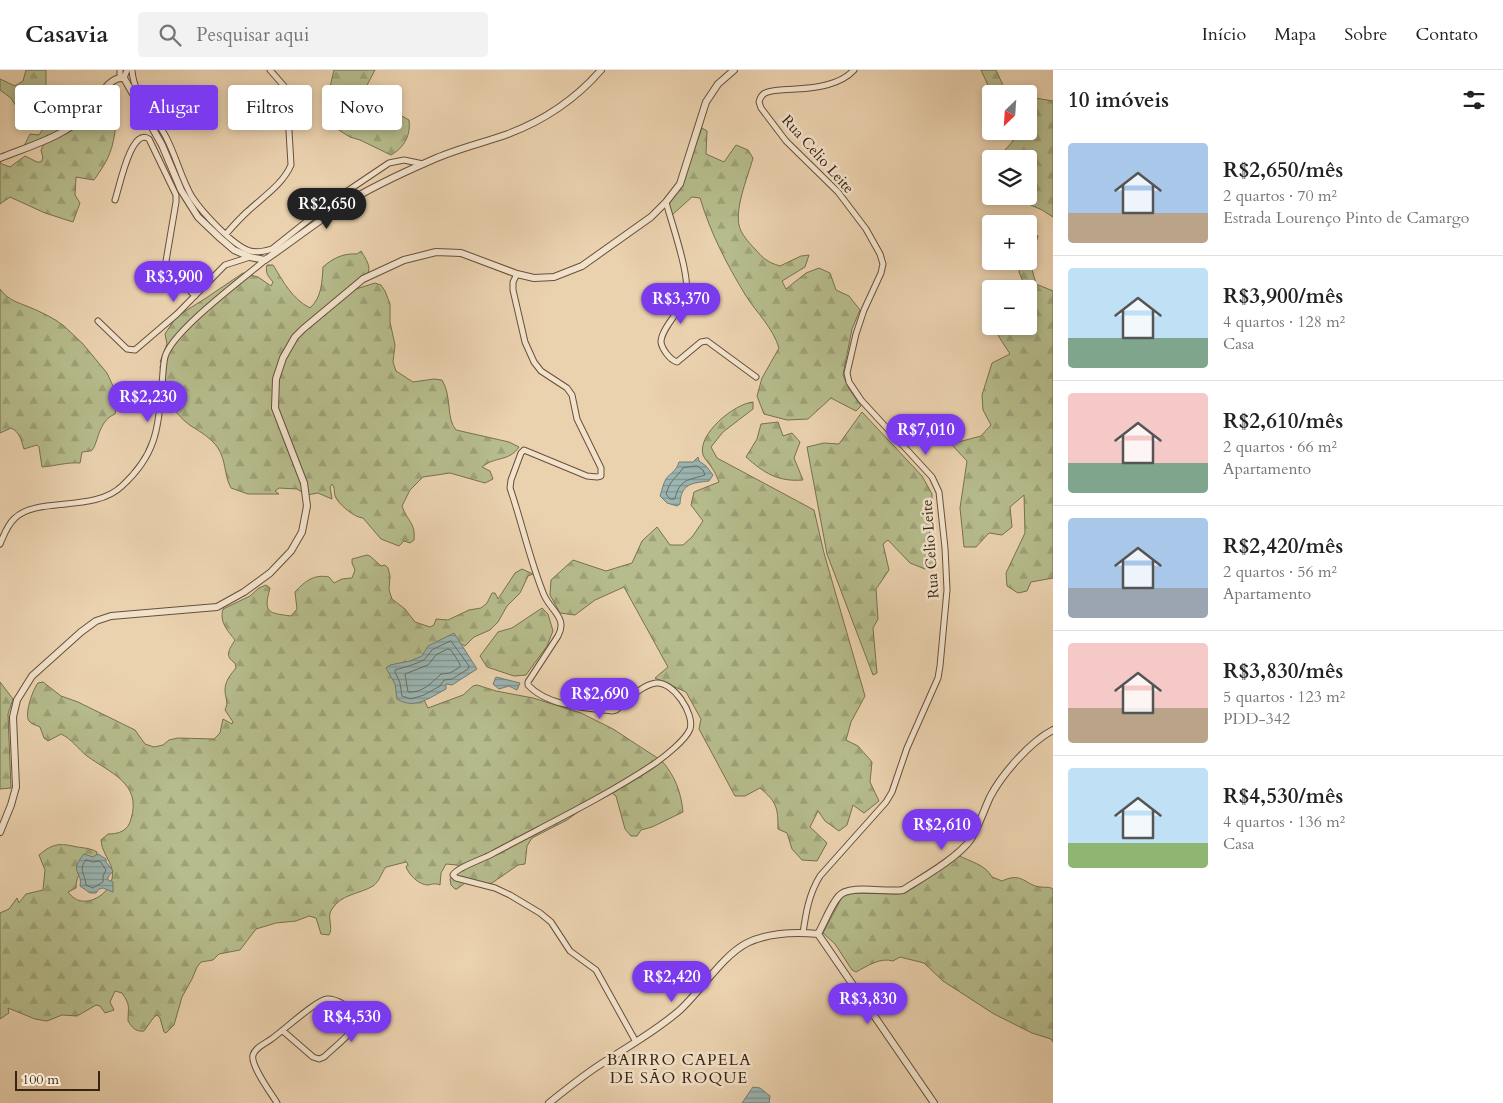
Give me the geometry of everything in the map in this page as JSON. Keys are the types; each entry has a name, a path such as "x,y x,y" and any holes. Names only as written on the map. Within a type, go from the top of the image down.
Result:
{"street":[{"path":"120,70 122,78 162,145 181,190 198,216 234,250 250,257 266,260"},
{"path":"0,158 53,137 80,120 90,110 109,84 122,78 127,70"},
{"path":"132,70 132,78 137,90 167,139 191,195 201,209 234,242 250,251 262,252 272,249 331,202 389,163 404,160 424,164"},
{"path":"226,234 274,188 288,172 291,165 287,97 284,86 270,70"},
{"path":"0,544 6,530 15,517 30,509 102,498 120,488 139,470 152,448 158,423 165,357 172,343 195,319 266,260 344,204 424,164 509,134 538,121 565,105 590,83 601,70"},
{"path":"0,832 16,787 12,717 17,700 32,676 96,621 110,616 217,608 244,592 270,573 291,552 302,532 307,506 304,483 275,408 276,380 283,358 295,337 363,279 404,260 436,252 461,253 517,274 534,278 554,277 582,266 651,217 680,184 706,102 718,84 734,70"},
{"name":"Rua Celio Leite","path":"803,933 813,887 820,876 886,802 892,792 907,748 938,678 947,590 939,492 932,477 861,400 849,382 847,373 864,310 881,273 880,254 866,229 838,192 786,140 761,108 759,102 766,93 776,90 823,86 840,81 854,70"},
{"path":"115,200 131,149 137,140 141,137 146,137 149,139 176,195 166,261 169,268 195,296"},
{"path":"666,202 688,289 686,298 662,335 662,346 671,359 677,362 701,342 707,342 756,377"},
{"path":"98,321 127,349 135,350 195,296 225,265 250,257"},
{"path":"517,274 513,290 525,342 534,362 541,371 567,388 572,395 577,419 602,468 600,476 587,476 524,450 510,480 510,488 545,598 562,622 562,629 528,682 528,685 554,701 566,705 612,711 616,710 646,686 658,682 669,685 690,712 690,730 683,739 656,762 616,788 481,860 455,871 453,875 456,878 495,888 510,895 551,922 570,951 596,970 636,1042"},
{"path":"818,934 838,896 844,891 853,889 894,892 903,890 959,852 970,839 1003,775 1036,743 1053,730"},
{"path":"549,1103 594,1069 662,1026 682,1009 734,953 746,944 763,937 803,933 818,934"},
{"path":"818,934 934,1103"},
{"path":"277,1103 254,1066 252,1057 258,1048 283,1032 319,1001 335,1000 357,1014 354,1028 319,1059 313,1057 283,1032"}],"green space":[{"path":"26,70 46,70 46,85 17,85 23,81"},
{"path":"334,70 375,70 367,85 330,85"},
{"path":"981,70 996,70 1003,85 988,85"},
{"path":"0,79 15,86 15,104 11,98 0,90"},
{"path":"1038,98 1053,101 1053,217 1031,205 1037,205 1037,150 1005,150 1013,141 1038,140"},
{"path":"402,116 409,120 409,131 406,140 400,149 391,155 339,130 402,130"},
{"path":"702,128 707,131 706,154 724,162 736,145 748,150 753,158 738,215 741,231 749,243 766,260 780,266 801,256 809,255 805,267 782,281 786,289 806,273 819,268 830,273 836,290 849,296 860,310 852,329 843,375 849,389 861,406 856,411 831,398 808,419 787,420 764,414 757,396 762,378 779,348 776,341 769,327 746,296 726,260 714,236 700,198 692,197 672,215 668,204 680,188"},
{"path":"42,130 115,130 110,154 94,180 76,177 75,195 80,203 73,222 45,213 10,197 0,204 0,162 10,167 25,156 41,162 43,158 41,150 44,144 24,146 30,134 39,135"},
{"path":"361,251 368,263 369,271 356,289 375,283 381,285 385,291 390,304 390,322 395,345 393,362 396,371 413,382 434,379 442,380 447,393 451,420 456,430 509,442 519,447 511,455 492,461 482,467 490,471 493,479 485,483 450,473 423,477 410,490 402,506 414,530 414,540 410,543 404,541 399,546 381,539 363,518 351,513 343,506 335,496 332,484 330,487 332,499 318,493 307,495 297,489 279,488 275,491 279,494 248,494 231,488 218,448 209,438 183,420 172,407 165,392 160,366 164,364 160,362 167,344 165,334 176,317 243,273 258,277 271,286 273,282 267,274 266,268 267,265 273,265 293,295 310,308 319,294 322,284 323,267 339,257 357,254"},
{"path":"1019,270 1032,270 1035,280 1022,280"},
{"path":"1037,284 1053,291 1053,578 1031,582 1027,591 1018,593 1007,586 1006,573 1025,533 1024,495 1010,507 1012,527 1002,535 989,533 976,547 964,547 960,508 967,461 951,444 981,436 991,425 983,410 982,395 992,363 1010,354 998,335 1037,335"},
{"path":"0,289 6,296 47,315 64,326 83,344 107,373 119,399 115,414 109,417 101,428 93,449 82,452 80,463 42,467 39,447 37,445 24,449 18,434 11,428 0,433"},
{"path":"753,402 753,409 723,432 711,447 717,458 814,510 824,553 865,696 851,722 846,740 858,746 872,762 870,782 879,801 864,813 853,805 847,825 839,831 825,821 818,811 810,827 827,843 817,861 802,860 792,849 787,833 778,829 777,810 773,802 760,788 745,796 735,796 699,729 701,719 686,692 655,678 668,667 624,587 595,600 575,615 560,613 550,595 551,580 573,560 606,571 632,563 642,541 657,527 670,545 683,545 692,537 703,521 691,505 694,492 719,482 703,455 706,438 711,430 727,414 736,408"},
{"path":"862,412 922,476 932,494 932,519 928,541 936,555 933,565 925,569 910,563 888,540 883,544 889,570 876,589 878,619 873,628 877,673 873,675 827,554 807,447 824,443 839,444"},
{"path":"778,422 783,436 792,433 800,442 794,458 803,480 779,478 765,472 746,457 757,439 761,424"},
{"path":"367,555 381,566 385,565 388,568 390,576 389,590 392,599 405,609 415,622 430,627 434,625 436,619 448,620 469,610 481,608 487,603 492,593 495,593 498,599 515,573 522,569 533,574 528,576 520,593 507,606 498,622 490,630 474,637 465,646 461,644 443,657 424,700 428,708 463,695 473,686 477,685 496,691 533,698 581,713 613,729 662,761 677,785 683,812 652,827 641,830 637,836 631,836 625,829 616,796 612,793 593,801 567,820 532,838 527,846 525,864 518,865 492,883 481,885 465,883 455,889 451,885 450,879 459,867 457,865 446,864 441,873 440,885 425,885 418,881 407,870 408,864 406,862 386,867 373,886 346,897 336,904 330,912 331,929 329,935 321,934 316,918 309,916 296,921 276,923 256,929 240,950 219,954 213,960 201,962 182,997 174,1025 166,1033 157,1015 144,1031 134,1029 128,1021 127,1001 122,993 115,991 110,1002 114,1010 105,1013 100,1006 96,1005 77,1016 62,1015 47,1021 35,1019 8,1008 9,1013 0,1019 0,913 9,909 17,898 19,903 26,894 43,890 45,870 39,855 48,848 57,845 87,848 97,852 95,861 79,875 76,888 68,892 76,900 82,901 99,897 108,888 112,878 111,866 102,847 101,840 108,834 119,832 128,826 133,807 132,796 122,780 87,756 61,734 48,741 44,738 40,727 29,721 28,707 38,683 43,682 61,696 78,702 135,730 145,744 154,747 178,738 214,739 220,733 223,719 232,724 233,722 225,710 227,702 225,687 230,675 236,668 229,655 229,650 235,640 223,622 223,609 250,596 266,585 270,588 267,602 269,610 277,614 291,616 297,609 295,592 302,585 310,579 324,576 329,577 334,583 342,579 352,578 355,570 352,559"},
{"path":"542,608 548,614 553,631 547,646 526,675 514,676 487,667 480,656 498,632 512,628"},
{"path":"0,682 13,699 8,714 11,788 0,789"},
{"path":"958,855 981,866 992,877 1002,881 1009,878 1019,878 1036,886 1053,889 1053,1042 1051,1039 1032,1033 994,1014 943,981 924,963 900,957 893,961 884,960 874,963 856,972 852,970 835,944 823,933 842,897 848,893 898,894 913,888"}],"water":[{"path":"698,457 699,461 713,475 709,481 692,484 685,488 682,492 680,504 677,506 667,503 660,496 666,479 675,470 679,462 693,462"},
{"path":"454,633 477,669 452,685 446,684 446,689 428,699 410,703 397,699 395,684 386,668 390,665 410,661 422,656 428,646"},
{"path":"496,677 520,683 517,690 509,686 499,689 493,684"},
{"path":"84,854 93,857 98,854 106,859 106,862 113,871 108,880 113,882 113,892 103,888 99,889 96,893 90,893 80,886 80,877 76,869 79,860"},
{"path":"753,1087 760,1088 770,1096 769,1103 742,1103"}],"district":[{"name":"BAIRRO CAPELA DE SÃO ROQUE","path":"679,1068"}]}
